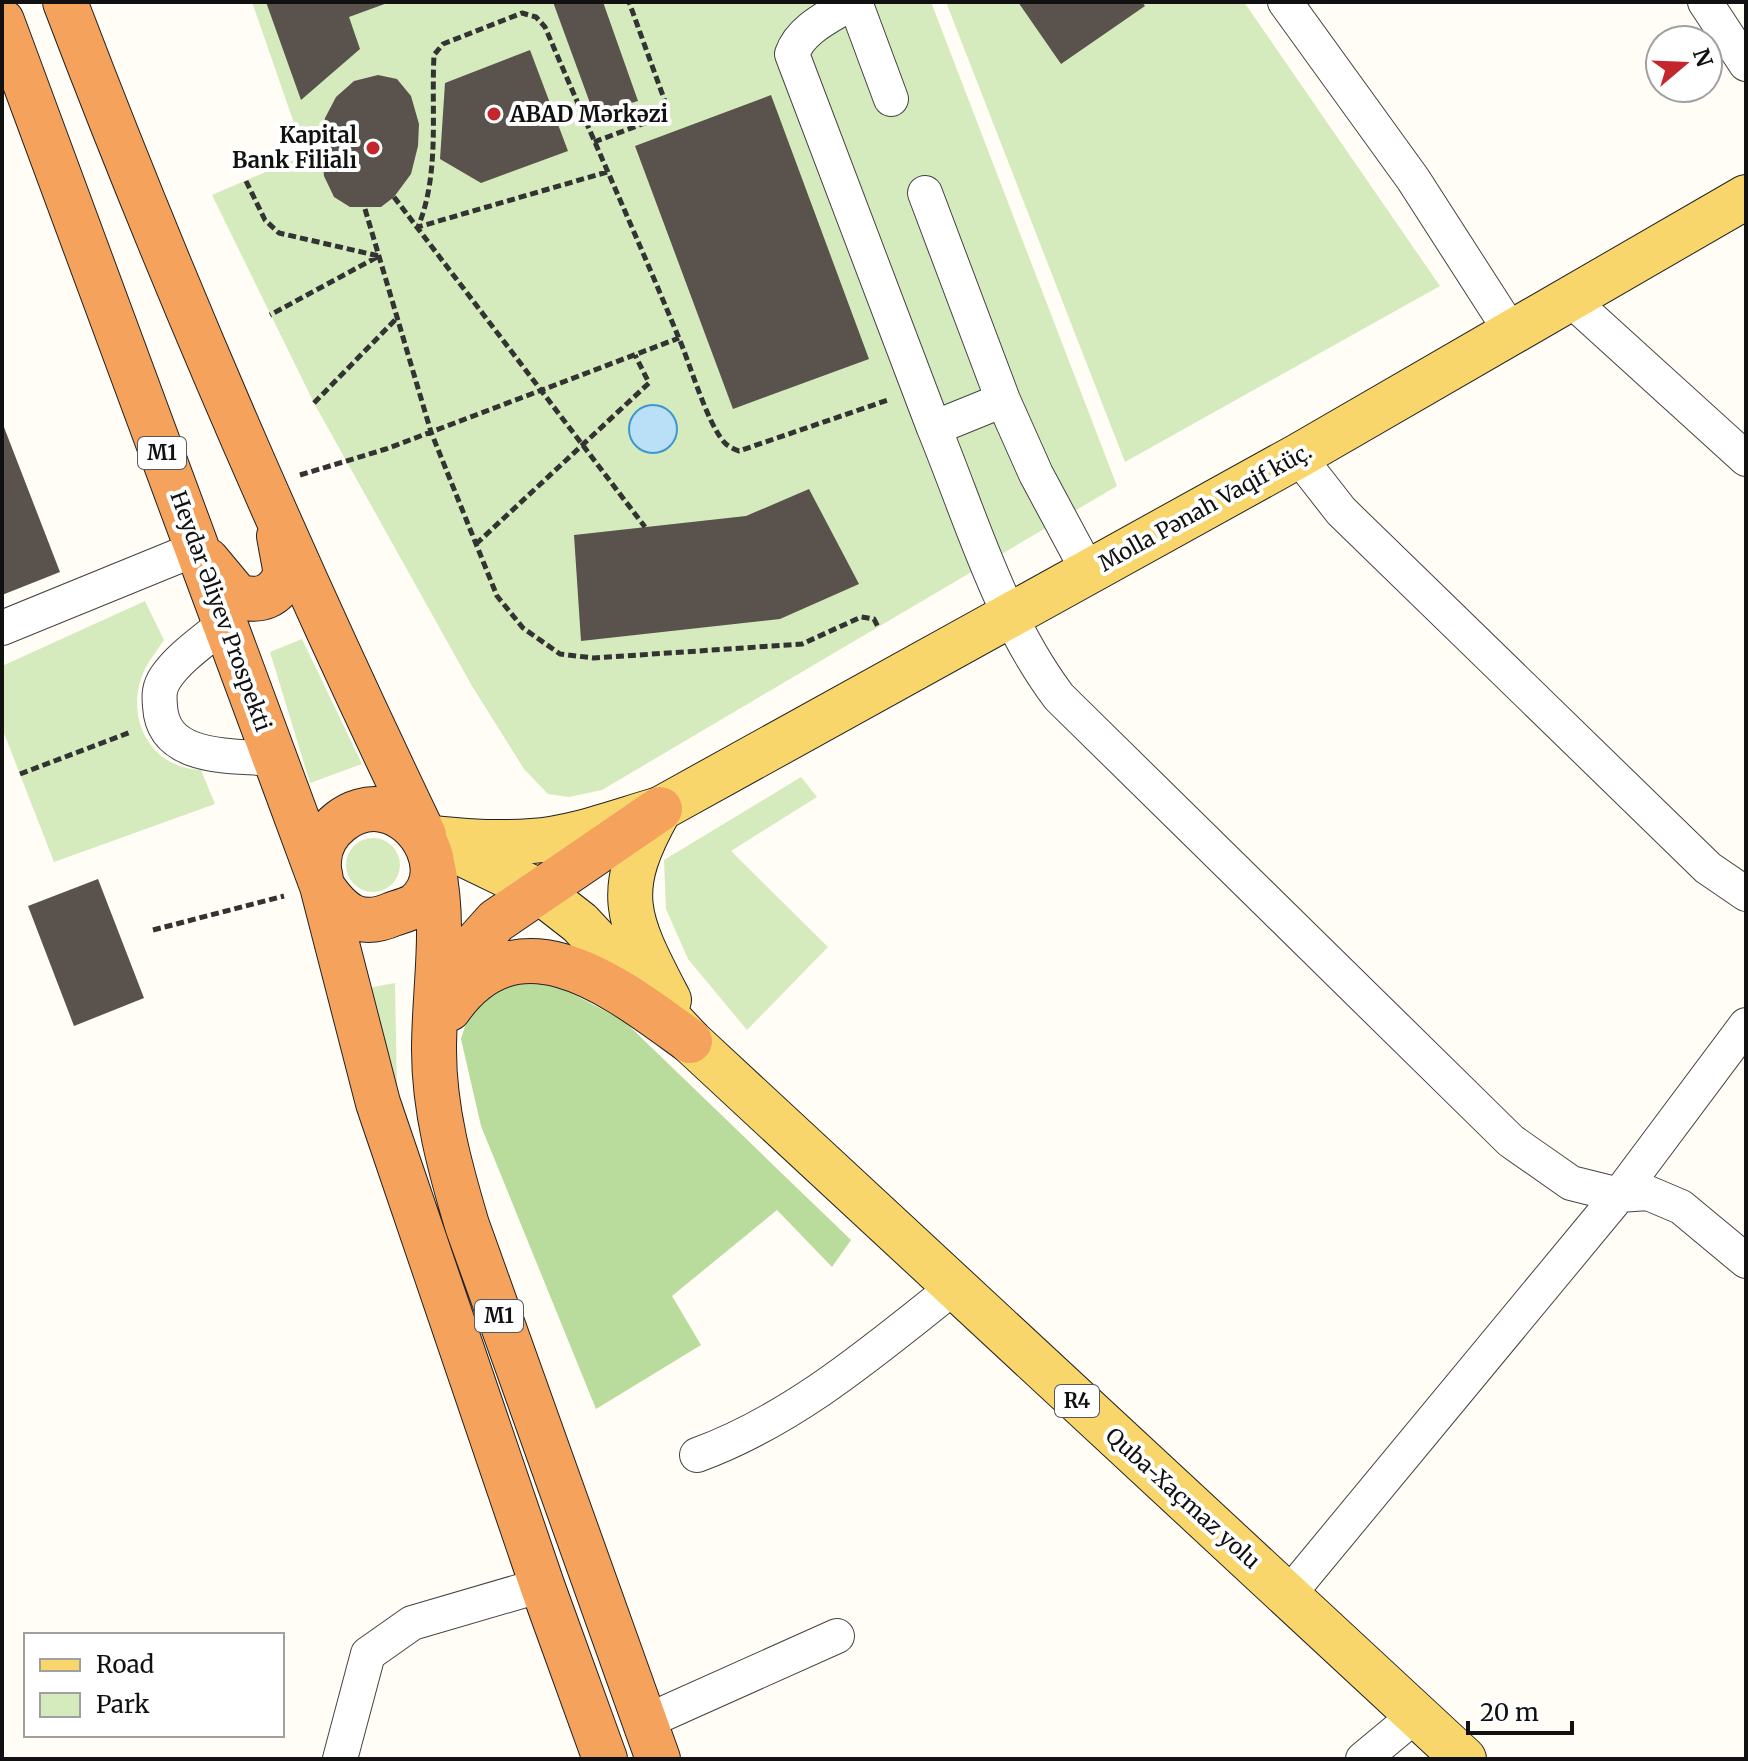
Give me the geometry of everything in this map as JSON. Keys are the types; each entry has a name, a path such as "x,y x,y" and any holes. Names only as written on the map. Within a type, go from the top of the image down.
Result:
{"highway":[{"name":"M1","path":"65,2 202,350 268,501 428,846 455,944 434,1030 439,1113 467,1225 651,1740"},
{"name":"Heydər Əliyev Prospekti","path":"2,21 322,886"},
{"path":"198,548 237,596 263,599 272,594 286,574 268,501"},
{"path":"376,922 415,905 426,890 428,846 413,823 395,812 375,808 354,812 336,823 324,841 319,861 322,886 336,906 354,918 520,961"},
{"path":"455,944 496,921 660,809"},
{"name":"M1","path":"322,886 378,1103 542,1585 605,1759"},
{"path":"434,1030 455,1001 476,980 520,961 541,959 593,977 637,1003 690,1041"}],"main road":[{"name":"Molla Pənah Vaqif küç.","path":"428,846 534,841 582,832 660,809 1298,456 1746,197"},
{"path":"660,809 638,848 629,883 631,910 641,942 690,1041"},
{"name":"Quba-Xaçmaz yolu","path":"428,846 539,891 580,923 690,1041 1464,1759"}],"street":[{"path":"891,99 854,2 797,41 792,54 934,428 1010,614 1033,662 1059,697 1511,1141 1571,1183 1619,1195 1648,1193 1681,1207 1746,1261"},
{"path":"1285,2 1413,179 1512,333"},
{"path":"1705,2 1746,64"},
{"path":"925,193 1003,400 1054,510 1088,571"},
{"path":"1571,300 1746,459"},
{"path":"934,428 1003,400"},
{"path":"1298,456 1341,511 1708,868 1746,894"},
{"path":"2,628 198,548"},
{"path":"226,622 167,675 159,690 161,717 169,737 186,746 207,753 276,759"},
{"path":"1289,1594 1619,1195 1746,1025"},
{"path":"697,1455 740,1439 851,1370 953,1288"},
{"path":"340,1759 368,1654 412,1623 542,1585"},
{"path":"651,1740 837,1636"},
{"path":"1363,1759 1416,1715"}],"path":[{"path":"594,142 661,117 667,107 629,2"},
{"path":"418,227 428,202 432,174 434,55 443,44 522,13 536,17 545,27 725,444 739,451 920,389"},
{"path":"418,227 607,172"},
{"path":"246,181 265,220 279,233 379,256"},
{"path":"394,197 645,527"},
{"path":"365,209 431,432 497,596 523,628 560,654 594,658 802,644 861,617 874,619 878,627"},
{"path":"270,315 379,256"},
{"path":"314,403 397,318"},
{"path":"268,501 431,432 679,338"},
{"path":"476,544 649,383 635,355"},
{"path":"20,774 139,729"},
{"path":"153,930 322,886"}],"green space":[{"path":"252,2 931,2 1117,486 602,790 569,797 548,794 524,769 472,686 314,403 212,195 305,155"},
{"path":"946,2 1244,2 1440,286 1125,462"},
{"path":"145,601 164,640 146,667 139,685 139,719 154,749 167,760 182,767 201,770 215,804 54,862 2,728 2,666"},
{"path":"302,639 362,764 310,783 270,652"},
{"path":"801,777 817,797 731,851 828,947 747,1030 688,959 666,909 664,860"},
{"path":"373,838 392,846 400,865 392,884 373,892 354,884 346,865 354,846"},
{"path":"545,979 624,1021 851,1240 832,1267 777,1210 672,1296 701,1345 596,1409 481,1126 461,1039 469,1014 498,989"},
{"path":"395,983 397,1092 368,988"}],"water":[{"path":"653,405 670,412 677,429 670,446 653,453 636,446 629,429 636,412"}],"building":[{"path":"266,2 390,2 349,17 360,49 301,100"},
{"path":"553,2 603,2 638,101 594,114"},
{"path":"1018,2 1142,2 1145,6 1061,64"},
{"path":"530,50 568,151 481,183 440,159 445,83"},
{"path":"378,75 397,79 411,96 419,124 418,146 411,174 394,197 381,207 350,207 334,197 324,176 321,147 325,118 336,97 354,81"},
{"path":"771,95 869,359 733,409 635,146"},
{"path":"2,422 60,572 2,595"},
{"path":"809,489 859,584 780,619 581,641 574,535 746,516"},
{"path":"98,879 144,998 74,1026 28,906"}],"place":[{"name":"ABAD Mərkəzi","path":"494,114"},
{"name":"Kapital Bank Filialı","path":"373,148"}]}
